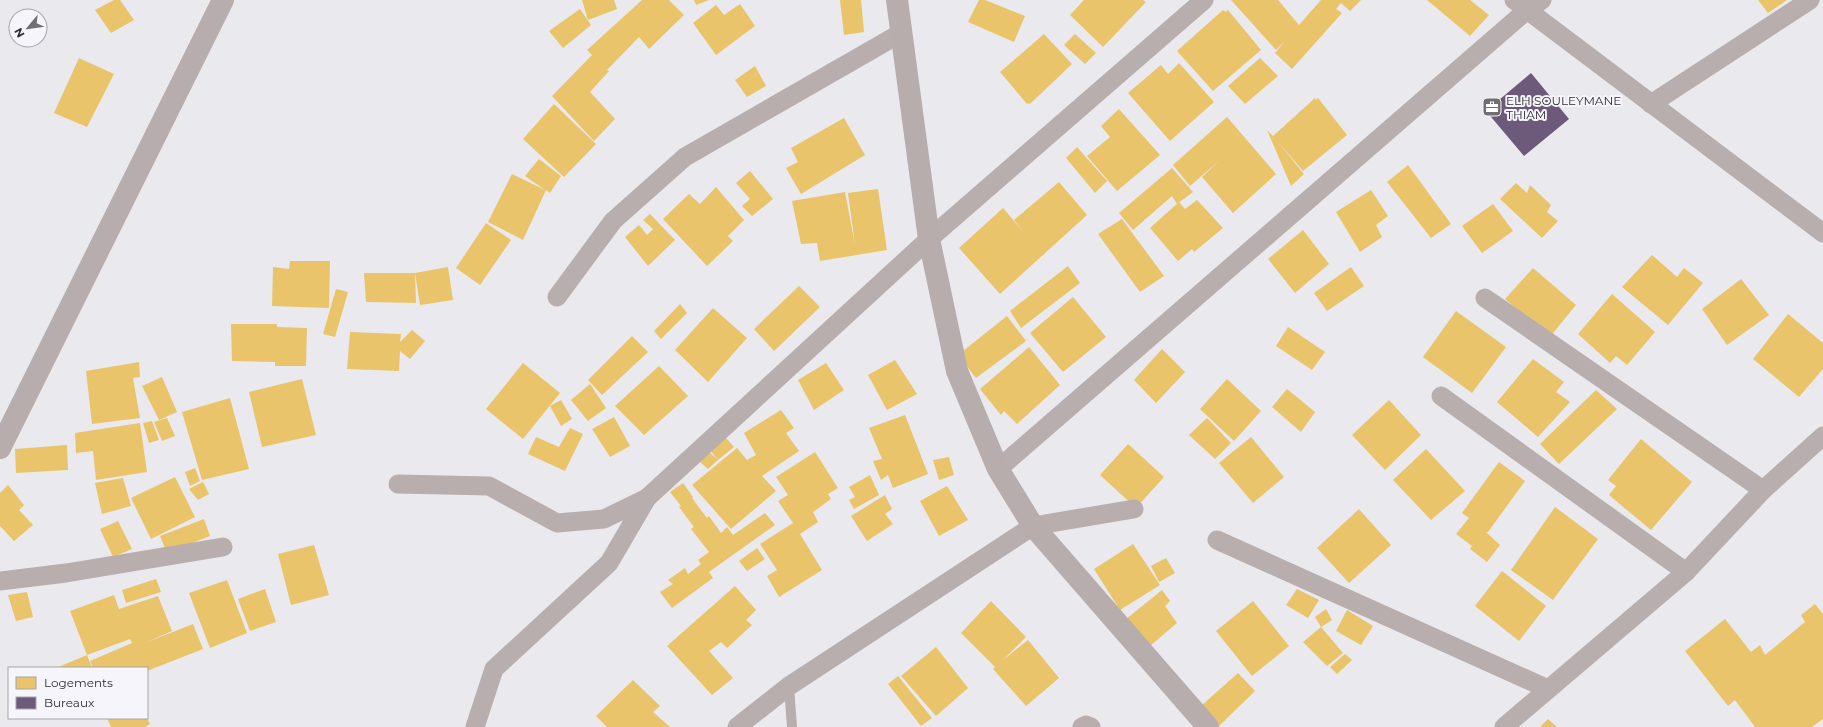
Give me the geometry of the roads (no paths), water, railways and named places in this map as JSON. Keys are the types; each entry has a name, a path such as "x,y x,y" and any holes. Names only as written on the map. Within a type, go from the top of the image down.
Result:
{"street":[{"path":"0,448 222,0"},
{"path":"897,0 929,239 957,371 998,469 1033,526 1208,727"},
{"path":"398,484 489,486 557,523 604,519 647,498 929,239 1204,0"},
{"path":"998,469 1520,5 1542,0"},
{"path":"1651,104 1810,0"},
{"path":"1520,5 1651,104 1819,225"},
{"path":"557,297 613,221 685,157 901,33"},
{"path":"1485,298 1763,490"},
{"path":"1441,396 1686,572"},
{"path":"1504,727 1686,572 1763,490 1823,436"},
{"path":"475,727 494,669 609,563 647,498"},
{"path":"737,727 788,686 1033,526 1134,509"},
{"path":"1217,540 1548,689"},
{"path":"0,581 66,573 223,547"},
{"path":"1082,727 1086,725 1091,727"}],"lane":[{"path":"788,686 792,727"}],"place":[{"name":"ELH SOULEYMANE THIAM","path":"1492,107"}]}
